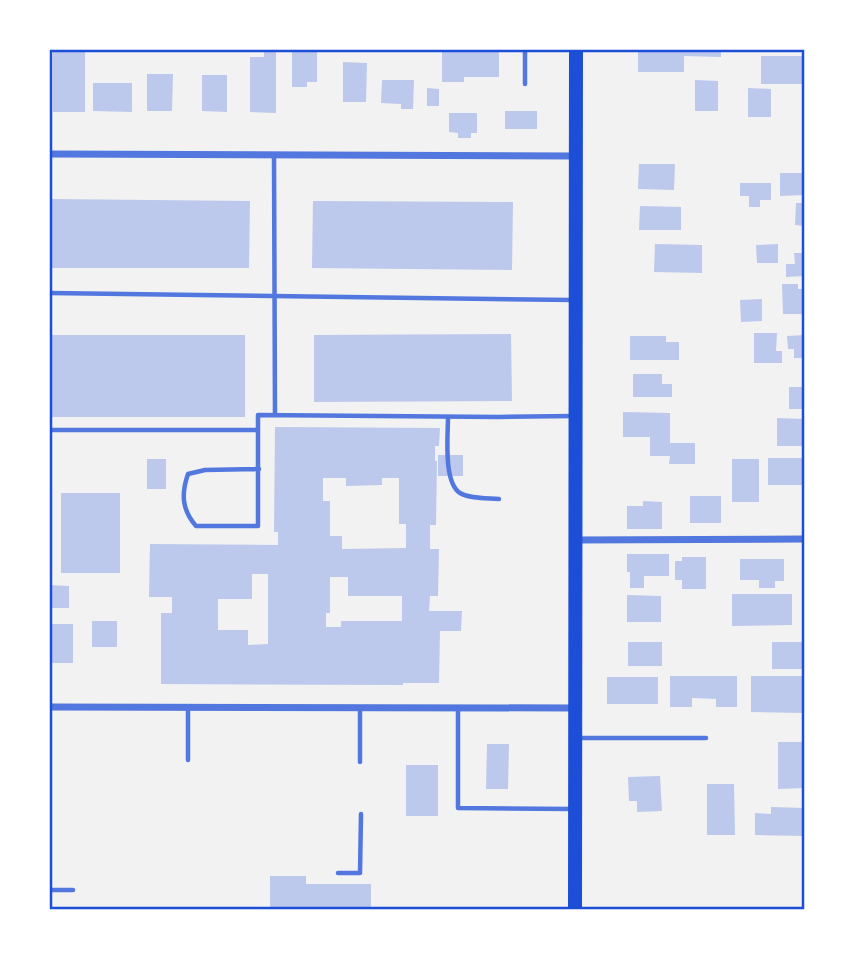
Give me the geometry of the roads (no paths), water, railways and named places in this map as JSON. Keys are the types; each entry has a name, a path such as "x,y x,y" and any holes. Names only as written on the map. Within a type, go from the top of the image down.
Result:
{"main road":[{"path":"575,910 576,49"}],"street":[{"path":"49,154 575,156"},
{"path":"575,540 805,539"},
{"path":"49,707 575,708"}],"lane":[{"path":"525,49 525,84"},
{"path":"274,155 275,415"},
{"path":"49,293 575,300"},
{"path":"259,469 205,470 188,474 183,489 183,503 188,518 196,526 258,526 259,469 258,415 575,416"},
{"path":"448,417 448,467 453,486 460,494 499,499"},
{"path":"49,430 258,430"},
{"path":"188,707 188,760"},
{"path":"360,708 360,762"},
{"path":"458,708 458,808 575,809"},
{"path":"575,738 706,738"},
{"path":"338,873 360,873 361,814"},
{"path":"49,890 73,890"}]}
